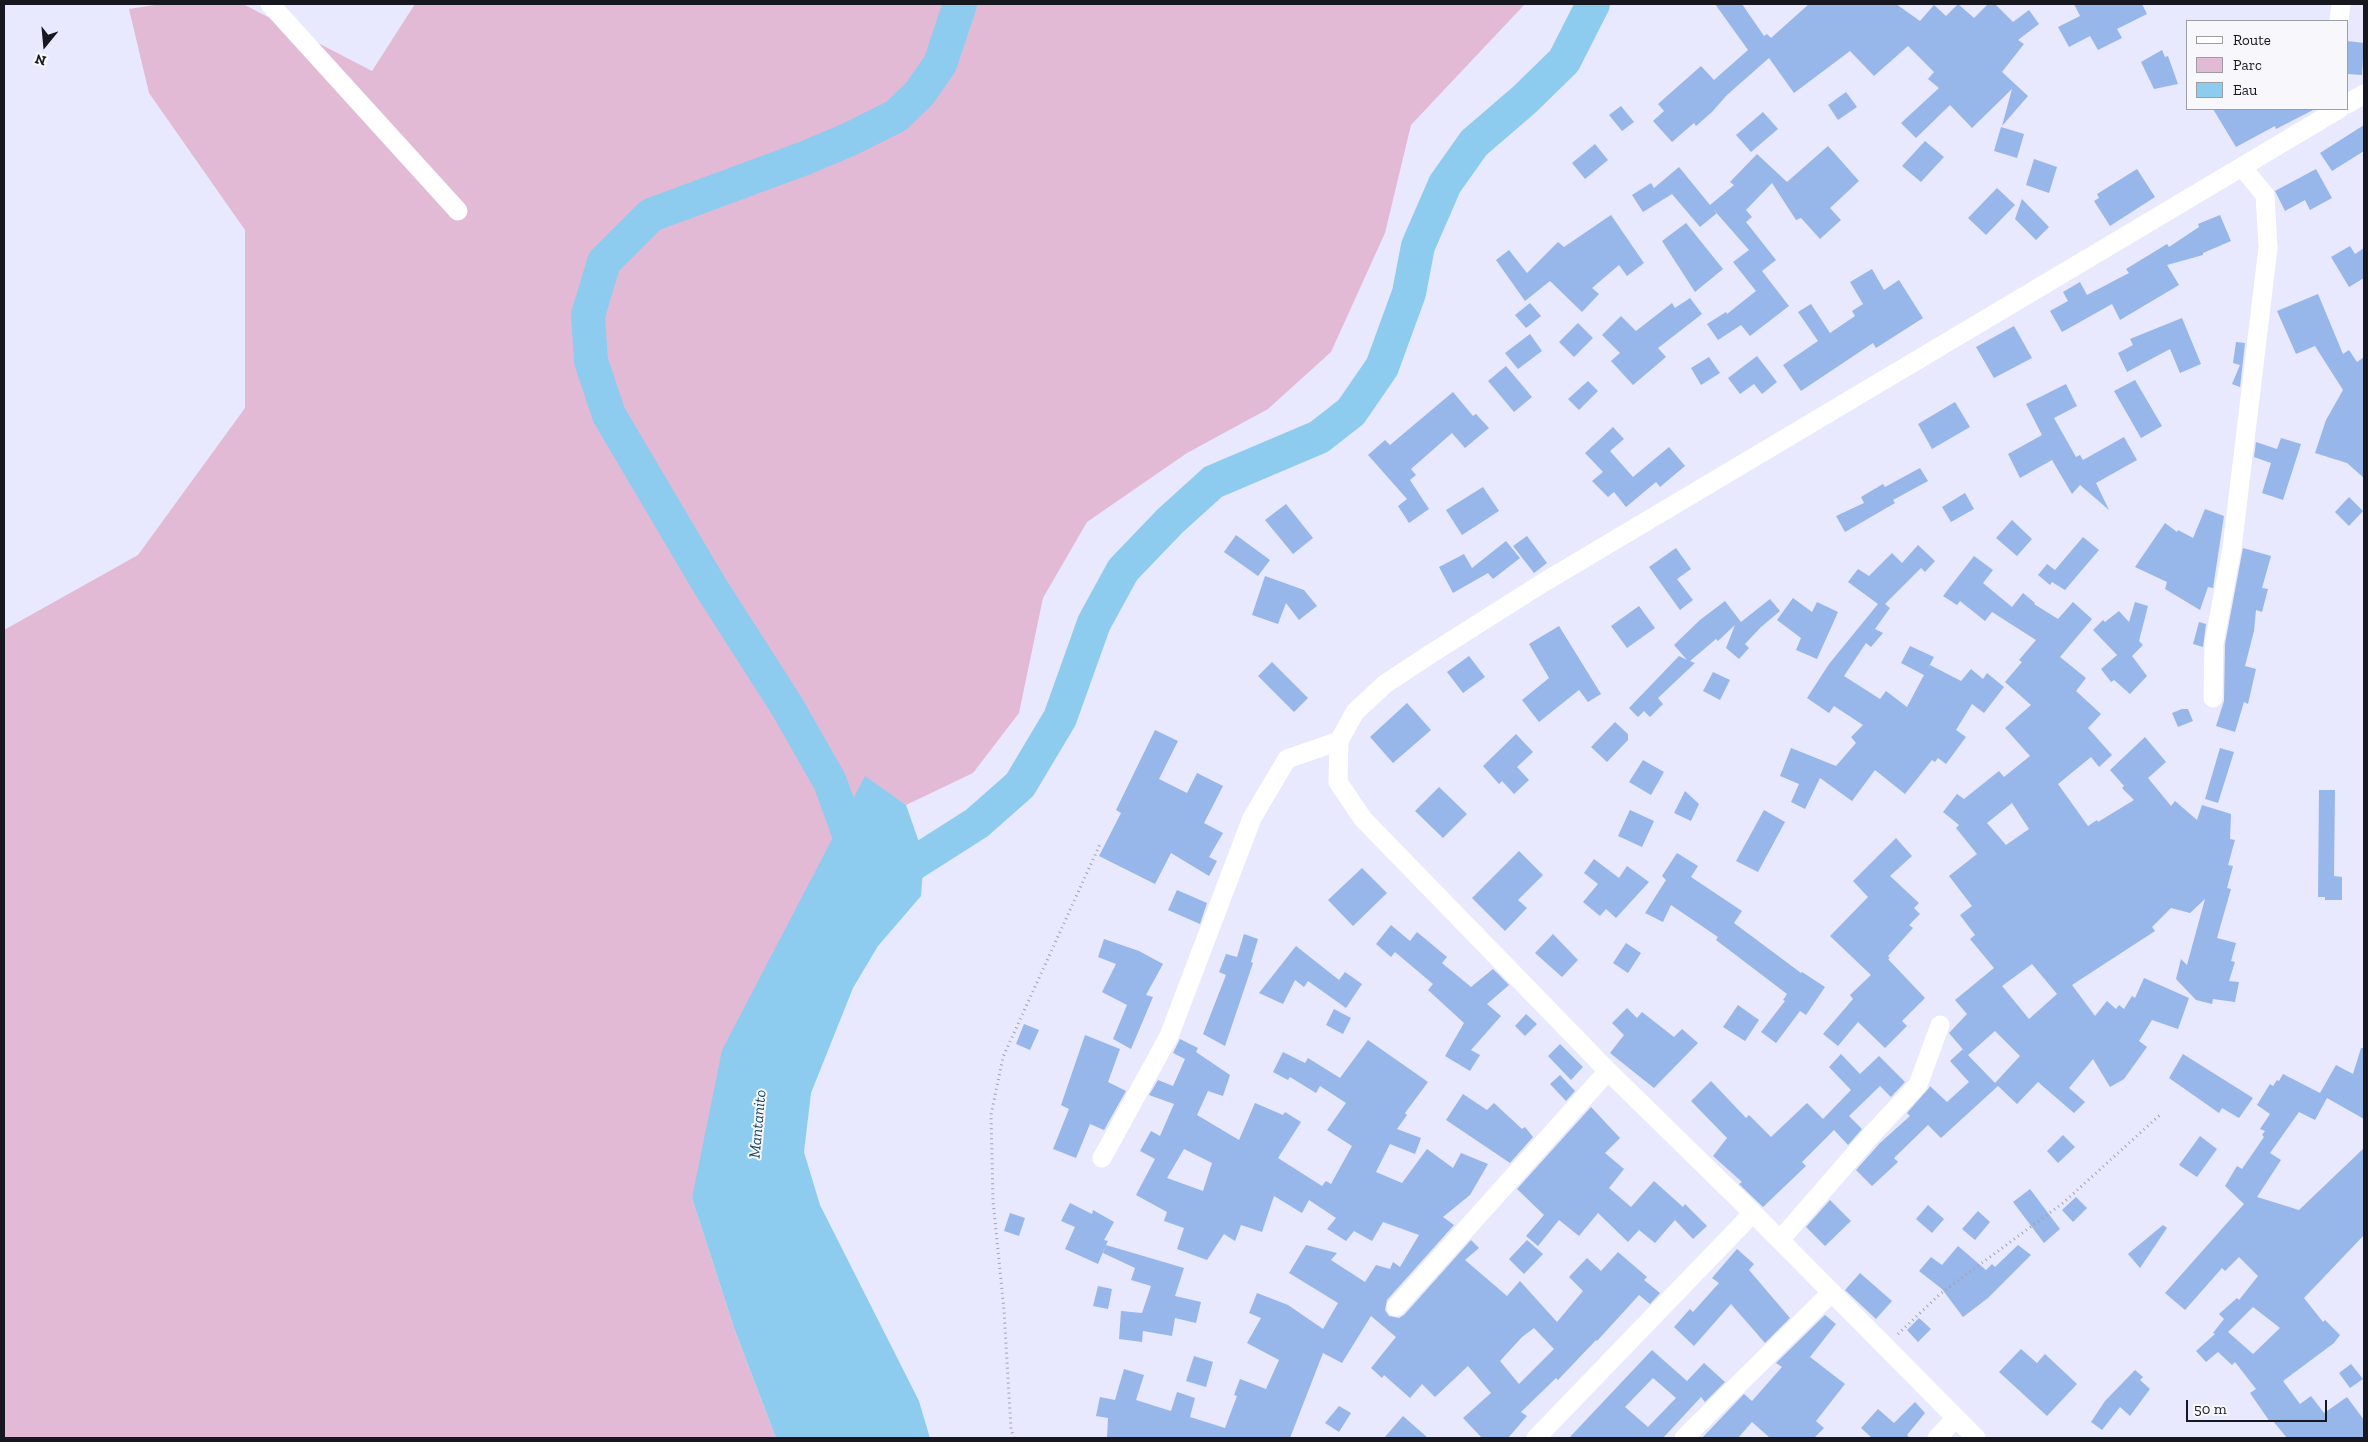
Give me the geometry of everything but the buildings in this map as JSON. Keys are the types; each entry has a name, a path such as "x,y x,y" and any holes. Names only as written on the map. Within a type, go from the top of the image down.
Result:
{"street":[{"path":"270,4 458,211"},
{"path":"2339,20 2341,4"},
{"path":"2348,103 2364,94"},
{"path":"1976,1438 1753,1213 1608,1071 1363,819 1338,782 1339,741 1355,712 1385,684 1428,655 1541,584 2242,167 2323,114 2336,110"},
{"path":"2213,698 2214,643 2232,548 2268,248 2265,195 2242,167"},
{"path":"1102,1158 1169,1036 1252,818 1287,759 1339,741"},
{"path":"1780,1240 1873,1133 1918,1085 1940,1025"},
{"path":"1396,1307 1608,1071"},
{"path":"1536,1438 1753,1213"},
{"path":"1684,1438 1832,1293"},
{"path":"1937,1438 1956,1418"}],"path":[{"path":"1014,1438 1011,1429 1004,1310 993,1201 991,1115 1003,1057 1101,842"},
{"path":"1885,1347 1940,1294 2063,1203 2161,1114"}],"green space":[{"path":"161,4 243,4 372,71 415,4 1525,4 1411,125 1385,233 1331,352 1268,409 1187,453 1087,522 1043,598 1019,713 973,773 906,805 865,777 692,1198 734,1328 776,1438 4,1438 4,630 138,555 245,408 245,230 149,93 129,9"}],"water":[{"name":"Mantanito","path":"865,776 906,805 924,856 921,896 878,946 853,988 811,1093 804,1152 820,1205 919,1401 930,1438 776,1438 734,1328 692,1198 722,1050"}],"waterway":[{"path":"859,862 830,782 788,708 710,586 609,415 591,361 588,315 604,262 651,215 805,158 850,139 896,116 919,94 940,64 960,4"},
{"path":"886,881 977,823 1020,785 1060,718 1094,623 1123,570 1170,521 1213,482 1319,437 1351,412 1382,367 1409,293 1418,246 1445,184 1474,143 1524,100 1564,61 1593,4"}]}
